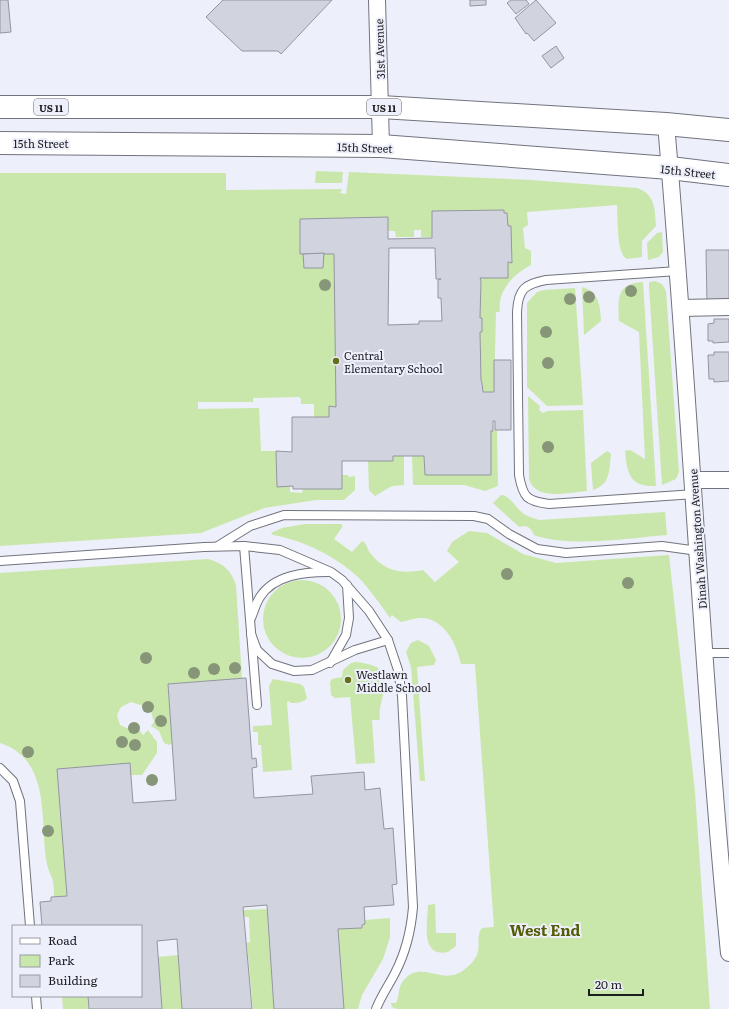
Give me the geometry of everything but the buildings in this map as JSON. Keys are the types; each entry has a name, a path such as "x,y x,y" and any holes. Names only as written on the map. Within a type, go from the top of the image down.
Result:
{"main road":[{"name":"US 11","path":"0,107 381,107 666,124 729,130"},
{"name":"15th Street","path":"0,143 381,146 670,168 729,175"}],"street":[{"name":"31st Avenue","path":"377,0 381,146"},
{"name":"Dinah Washington Avenue","path":"666,124 694,487 705,653 723,827 729,953"},
{"path":"680,308 729,307"},
{"path":"694,487 729,480"}],"lane":[{"path":"678,271 546,280 534,282 524,288 517,301 519,475 521,489 526,497 535,502 550,504 694,487"},
{"path":"217,546 250,526 284,515 474,516 488,519 509,534 537,549 566,553 665,546 698,551"},
{"path":"0,561 217,546 244,546 280,550 331,572 346,584 369,611 388,640 398,670 402,696 414,907 411,935 396,973 380,998 376,1009"},
{"path":"244,546 257,705"},
{"path":"250,620 260,598 272,585 286,577 307,572 331,572"},
{"path":"330,663 346,635 349,618 346,584"},
{"path":"251,634 256,650 272,664 294,671 312,670 330,663 355,650 388,640"},
{"path":"705,653 729,653"},
{"path":"0,768 13,781 20,801 30,925"},
{"path":"36,997 37,1009"}],"green space":[{"path":"316,171 343,172 342,183 315,183"},
{"path":"349,172 531,180 637,188 651,198 656,226 642,241 642,257 627,259 623,256 619,243 617,205 527,212 528,225 523,228 525,248 531,251 531,265 513,278 504,290 501,297 500,312 496,312 494,392 483,392 481,380 480,333 482,332 482,319 480,318 480,278 508,278 508,262 512,262 511,227 508,226 507,213 504,213 504,210 432,211 432,237 421,237 421,230 414,230 414,237 396,237 395,231 388,231 388,217 300,219 300,254 334,254 336,407 329,407 329,417 314,417 314,404 301,404 301,399 299,397 253,398 253,402 198,402 198,409 259,408 261,451 276,451 277,486 290,487 290,492 302,493 303,489 342,489 342,475 348,475 349,477 355,476 355,490 344,500 316,500 264,508 201,533 0,546 0,173 226,173 226,190 342,189 340,193 346,194"},
{"path":"662,232 663,252 659,257 648,260 647,243 657,233"},
{"path":"655,281 662,284 666,291 679,472 676,479 662,485 649,287 649,282"},
{"path":"643,282 656,486 640,484 632,478 627,466 625,451 630,450 645,459 639,332 619,321 619,299 623,289 634,283"},
{"path":"582,287 592,292 598,300 601,321 584,335"},
{"path":"575,288 583,405 547,406 527,387 527,303 537,292 544,290"},
{"path":"528,396 540,406 539,410 543,413 547,411 583,410 587,491 554,494 538,491 533,486 529,479"},
{"path":"497,430 498,486 485,491 464,485 413,485 412,456 424,456 425,475 491,475 491,431"},
{"path":"607,451 611,454 608,476 603,484 593,490 591,463"},
{"path":"393,456 404,456 404,485 392,486 375,496 369,490 368,461"},
{"path":"501,495 507,497 524,514 539,520 665,512 667,535 581,542 548,539 534,535 530,528 525,526 519,527 493,503"},
{"path":"305,524 341,524 343,526 334,539 352,552 362,541 376,560 382,565 394,570 408,572 423,570 435,582 459,562 447,551 452,542 469,531 487,533 523,554 556,563 669,555 695,792 710,1009 397,1009 392,1007 391,1003 396,1003 401,984 410,975 417,972 425,972 449,976 457,974 465,969 472,963 477,955 479,934 482,928 494,927 475,664 461,664 451,637 436,622 422,618 401,622 392,615 390,618 362,581 343,565 309,546 285,537 273,535 271,533 282,528"},
{"path":"208,559 226,568 232,575 236,585 242,679 168,684 172,743 169,745 164,743 159,731 151,726 154,722 150,708 131,702 121,707 117,715 120,725 131,730 138,728 143,735 148,730 157,742 157,753 142,775 131,775 130,764 57,769 67,896 54,897 53,880 47,864 43,812 36,778 29,763 17,751 0,743 0,573"},
{"path":"302,580 317,583 330,591 338,604 341,619 338,634 330,647 317,655 302,658 287,655 274,647 266,634 263,619 266,604 274,591 287,583"},
{"path":"418,640 429,646 436,660 434,665 417,667 425,781 420,781 411,667 406,652 411,643"},
{"path":"356,662 371,665 385,675 386,682 380,709 380,720 372,720 375,763 356,764 350,697 335,698 331,695 330,682 332,679 342,677 343,670 351,663"},
{"path":"273,679 300,684 304,687 307,698 304,701 299,702 287,702 292,770 263,772 261,745 258,745 258,732 253,732 253,726 272,725 269,686"},
{"path":"435,904 436,933 456,933 456,946 448,952 439,952 433,949 429,944 427,937 428,905"},
{"path":"268,909 274,1009 253,1009 247,943 250,942 249,917 244,917 244,910"},
{"path":"390,918 390,937 383,959 362,995 358,1009 344,1009 338,929 362,928 365,920"},
{"path":"178,955 182,1009 161,1009 157,957"},
{"path":"62,997 88,997 89,1009 63,1009"}],"place":[{"name":"Central Elementary School","path":"336,361"},
{"name":"Westlawn Middle School","path":"348,680"}],"district":[{"name":"West End","path":"545,929"}]}
